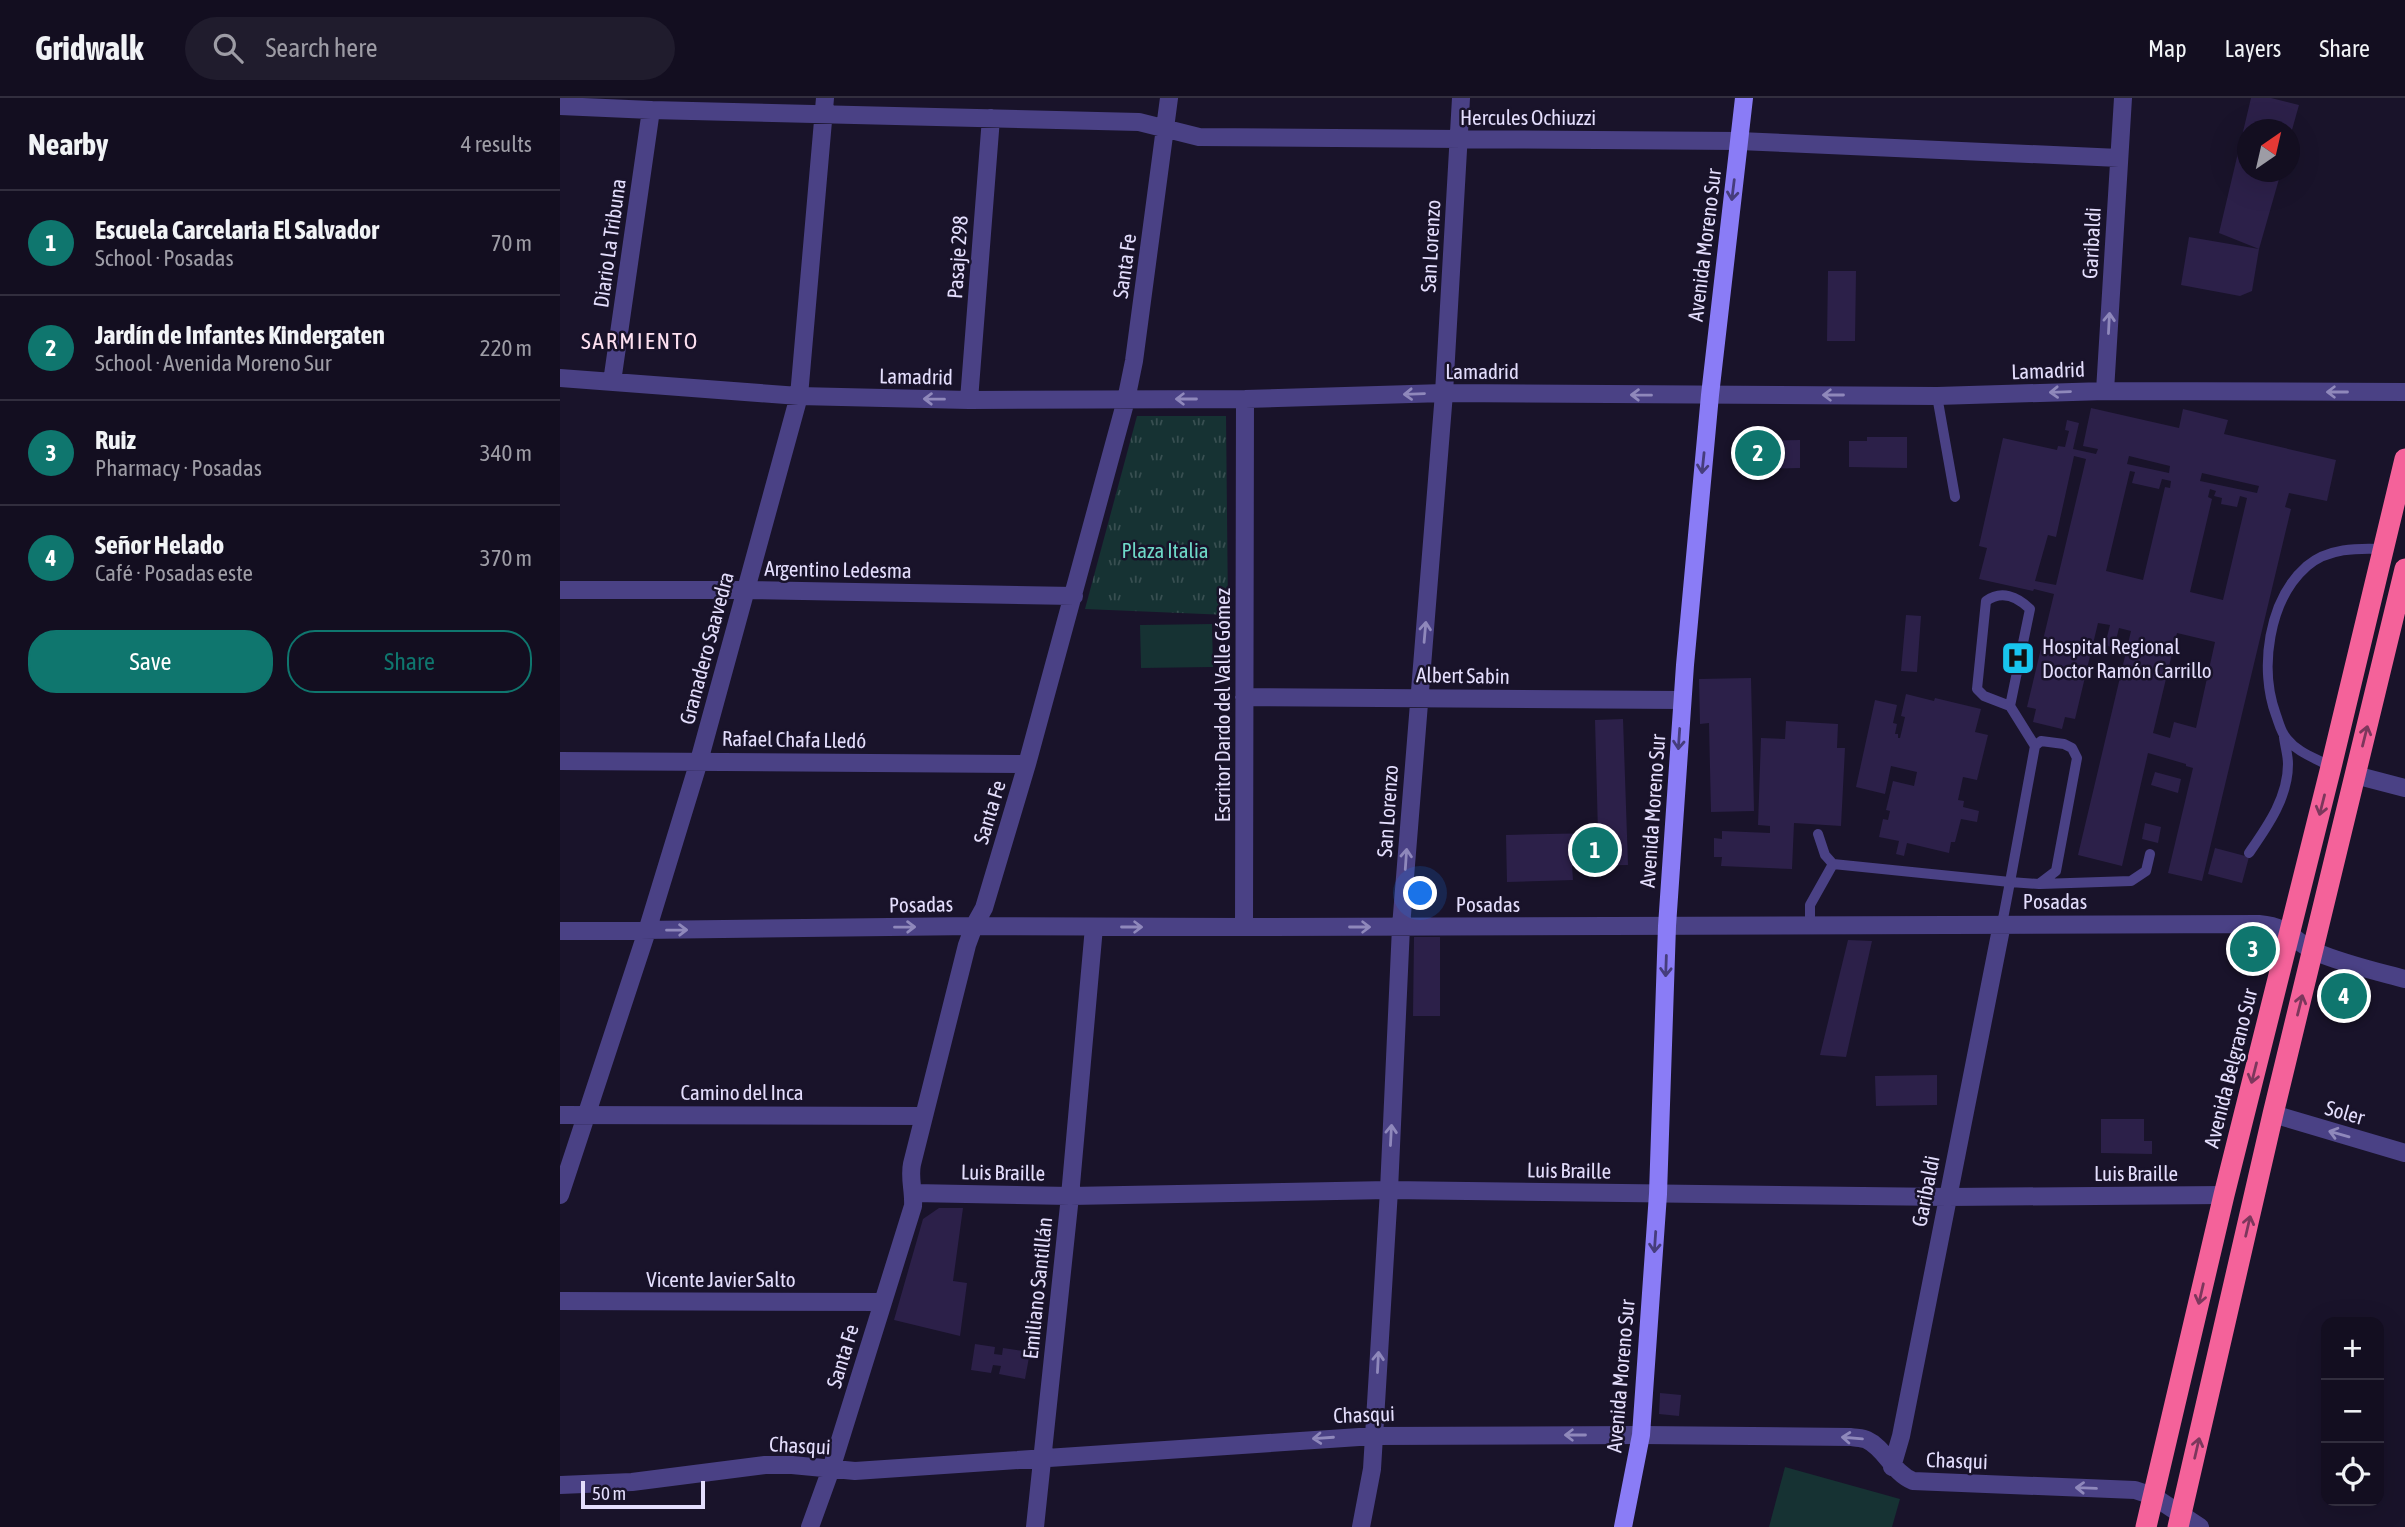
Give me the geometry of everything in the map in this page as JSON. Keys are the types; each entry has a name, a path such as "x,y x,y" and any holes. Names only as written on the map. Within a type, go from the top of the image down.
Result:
{"highway":[{"name":"Avenida Belgrano Sur","path":"2146,1527 2224,1195 2405,458"},
{"path":"2180,1521 2273,1114 2355,775 2402,595 2405,569"}],"street":[{"name":"Santa Fe","path":"810,1527 831,1469 913,1206 914,1193 910,1174 923,1116 974,926 984,908 1027,764 1126,400 1134,361 1169,98"},
{"name":"San Lorenzo","path":"1361,1527 1372,1469 1401,927 1444,393 1461,98"},
{"name":"Avenida Moreno Sur","path":"1623,1527 1641,1434 1658,1194 1667,926 1682,700 1710,396 1744,98"},
{"name":"Garibaldi","path":"2105,391 2123,98"},
{"name":"Hercules Ochiuzzi","path":"560,106 651,110 825,106 991,118 1139,122 1199,136 1739,141 2119,158"},
{"name":"Granadero Saavedra","path":"560,1195 647,931 699,761 799,396 825,106"},
{"name":"Diario La Tribuna","path":"612,382 651,110"},
{"name":"Pasaje 298","path":"969,400 991,118"},
{"name":"Lamadrid","path":"560,378 799,396 969,400 1245,399 1444,393 1937,396 2105,391 2405,392"},
{"name":"Escritor Dardo del Valle Gómez","path":"1244,928 1245,399"},
{"name":"Argentino Ledesma","path":"560,590 745,590 1074,596"},
{"name":"Albert Sabin","path":"1244,697 1682,700"},
{"name":"Rafael Chafa Lledó","path":"560,761 1027,764"},
{"path":"2355,775 2405,788"},
{"name":"Garibaldi","path":"1892,1467 1901,1436 2002,924"},
{"name":"Posadas","path":"560,931 974,926 1244,928 2259,924 2272,925 2289,932"},
{"name":"Emiliano Santillán","path":"1035,1527 1070,1196 1094,927"},
{"path":"2289,932 2312,950 2340,961 2405,979"},
{"name":"Soler","path":"2273,1114 2405,1153"},
{"name":"Camino del Inca","path":"560,1115 923,1116"},
{"name":"Luis Braille","path":"914,1193 1070,1196 1389,1190 1947,1197 2224,1195"},
{"name":"Vicente Javier Salto","path":"560,1301 883,1302"},
{"name":"Chasqui","path":"560,1485 632,1482 765,1465 855,1471 1374,1436 1641,1434 1851,1437 1867,1440 1877,1447 1892,1467 1913,1481 2135,1490 2154,1496"},
{"path":"2154,1496 2180,1521 2200,1527"}],"lane":[{"path":"1937,396 1955,497"},
{"path":"2249,853 2272,819 2282,794 2288,765 2284,736 2271,700 2267,664 2277,618 2289,586 2308,565 2329,553 2355,548 2383,549"},
{"path":"2010,706 2030,609 2021,600 1994,595 1986,601 1978,690 1984,696 2010,706 2035,746"},
{"path":"2284,736 2296,749 2331,767"},
{"path":"2002,924 2035,746 2041,741 2064,744 2072,748 2077,758 2056,871 2039,884"},
{"path":"1818,834 1825,855 1833,864 2039,884 2131,881 2146,871 2150,854"},
{"path":"1810,925 1810,905 1833,864"}],"green space":[{"name":"Plaza Italia","path":"1137,416 1226,416 1228,615 1085,609"},
{"path":"1212,624 1213,667 1141,668 1140,625"},
{"path":"1785,1467 1900,1499 1892,1527 1769,1527"}],"building":[{"path":"2251,98 2271,98 2299,105 2295,119 2246,119"},
{"path":"2237,157 2237,182 2278,182 2259,249 2219,233"},
{"path":"2189,237 2259,249 2252,291 2240,296 2181,285"},
{"path":"1828,271 1856,271 1855,341 1827,341"},
{"path":"2091,408 2179,428 2183,409 2228,420 2224,434 2336,460 2327,501 2289,493 2285,507 2291,509 2202,881 2168,873 2193,768 2148,753 2122,866 2078,855 2131,631 2119,628 2114,648 2105,645 2110,625 2098,623 2075,719 2065,717 2062,729 2033,722 2036,709 2027,707 2054,594 1979,579 1987,548 1979,546 2003,438 2057,450 2058,446 2065,447 2069,431 2065,430 2067,420 2079,423 2073,449 2096,454 2098,449 2083,446","holes":["2074,456 2086,459 2056,585 2035,581 2048,535 2056,537","2129,456 2170,466 2169,473 2127,464","2130,471 2135,472 2132,483 2159,489 2162,479 2171,481 2170,488 2165,487 2143,580 2106,571","2202,473 2259,486 2257,493 2200,481","2210,489 2216,491 2214,496 2222,498 2221,504 2237,507 2240,496 2247,498 2223,600 2190,592 2212,499 2208,497","2177,633 2215,642 2196,728 2174,722 2170,738 2153,733"]},
{"path":"1867,437 1907,437 1907,468 1849,467 1849,441 1867,441"},
{"path":"1800,440 1800,468 1747,469 1746,441"},
{"path":"1906,615 1921,616 1917,672 1901,671"},
{"path":"1751,678 1754,811 1711,812 1709,723 1700,724 1699,679"},
{"path":"1906,694 1981,709 1975,732 1988,735 1977,780 1963,777 1958,800 1964,801 1963,807 1979,811 1977,822 1961,819 1949,853 1907,843 1904,856 1896,854 1899,841 1879,837 1883,819 1888,820 1890,811 1886,810 1893,781 1914,786 1917,772 1891,766 1885,794 1856,787 1875,700 1897,705 1893,723 1897,724 1895,734 1900,738 1905,717 1901,716"},
{"path":"1623,719 1628,865 1572,866 1573,880 1507,882 1506,835 1598,833 1595,720"},
{"path":"1786,721 1838,724 1837,748 1845,748 1841,826 1794,823 1792,869 1721,866 1722,857 1714,857 1714,838 1722,839 1722,831 1770,833 1770,826 1758,825 1761,738 1785,739"},
{"path":"2155,772 2181,779 2178,793 2151,785"},
{"path":"2145,823 2161,827 2158,843 2142,839"},
{"path":"2215,848 2249,857 2242,883 2208,874"},
{"path":"1414,937 1440,937 1440,1016 1413,1016"},
{"path":"1848,940 1872,941 1846,1057 1820,1055"},
{"path":"1937,1075 1937,1105 1876,1106 1875,1076"},
{"path":"2101,1119 2144,1119 2144,1141 2152,1141 2152,1154 2101,1153"},
{"path":"939,1208 963,1208 953,1281 967,1283 960,1336 894,1320 923,1219"},
{"path":"975,1344 995,1347 994,1354 1002,1355 1003,1348 1030,1352 1025,1379 999,1374 1001,1366 993,1365 991,1373 971,1370"},
{"path":"1660,1393 1681,1395 1679,1416 1659,1414"}],"place":[{"name":"Jardín de Infantes Kindergaten","path":"1758,453"},
{"name":"Hospital Regional Doctor Ramón Carrillo","path":"2018,658"},
{"name":"Escuela Carcelaria El Salvador","path":"1595,850"},
{"name":"Ruiz","path":"2253,949"},
{"name":"Señor Helado","path":"2344,996"}],"district":[{"name":"SARMIENTO","path":"640,341"}]}
